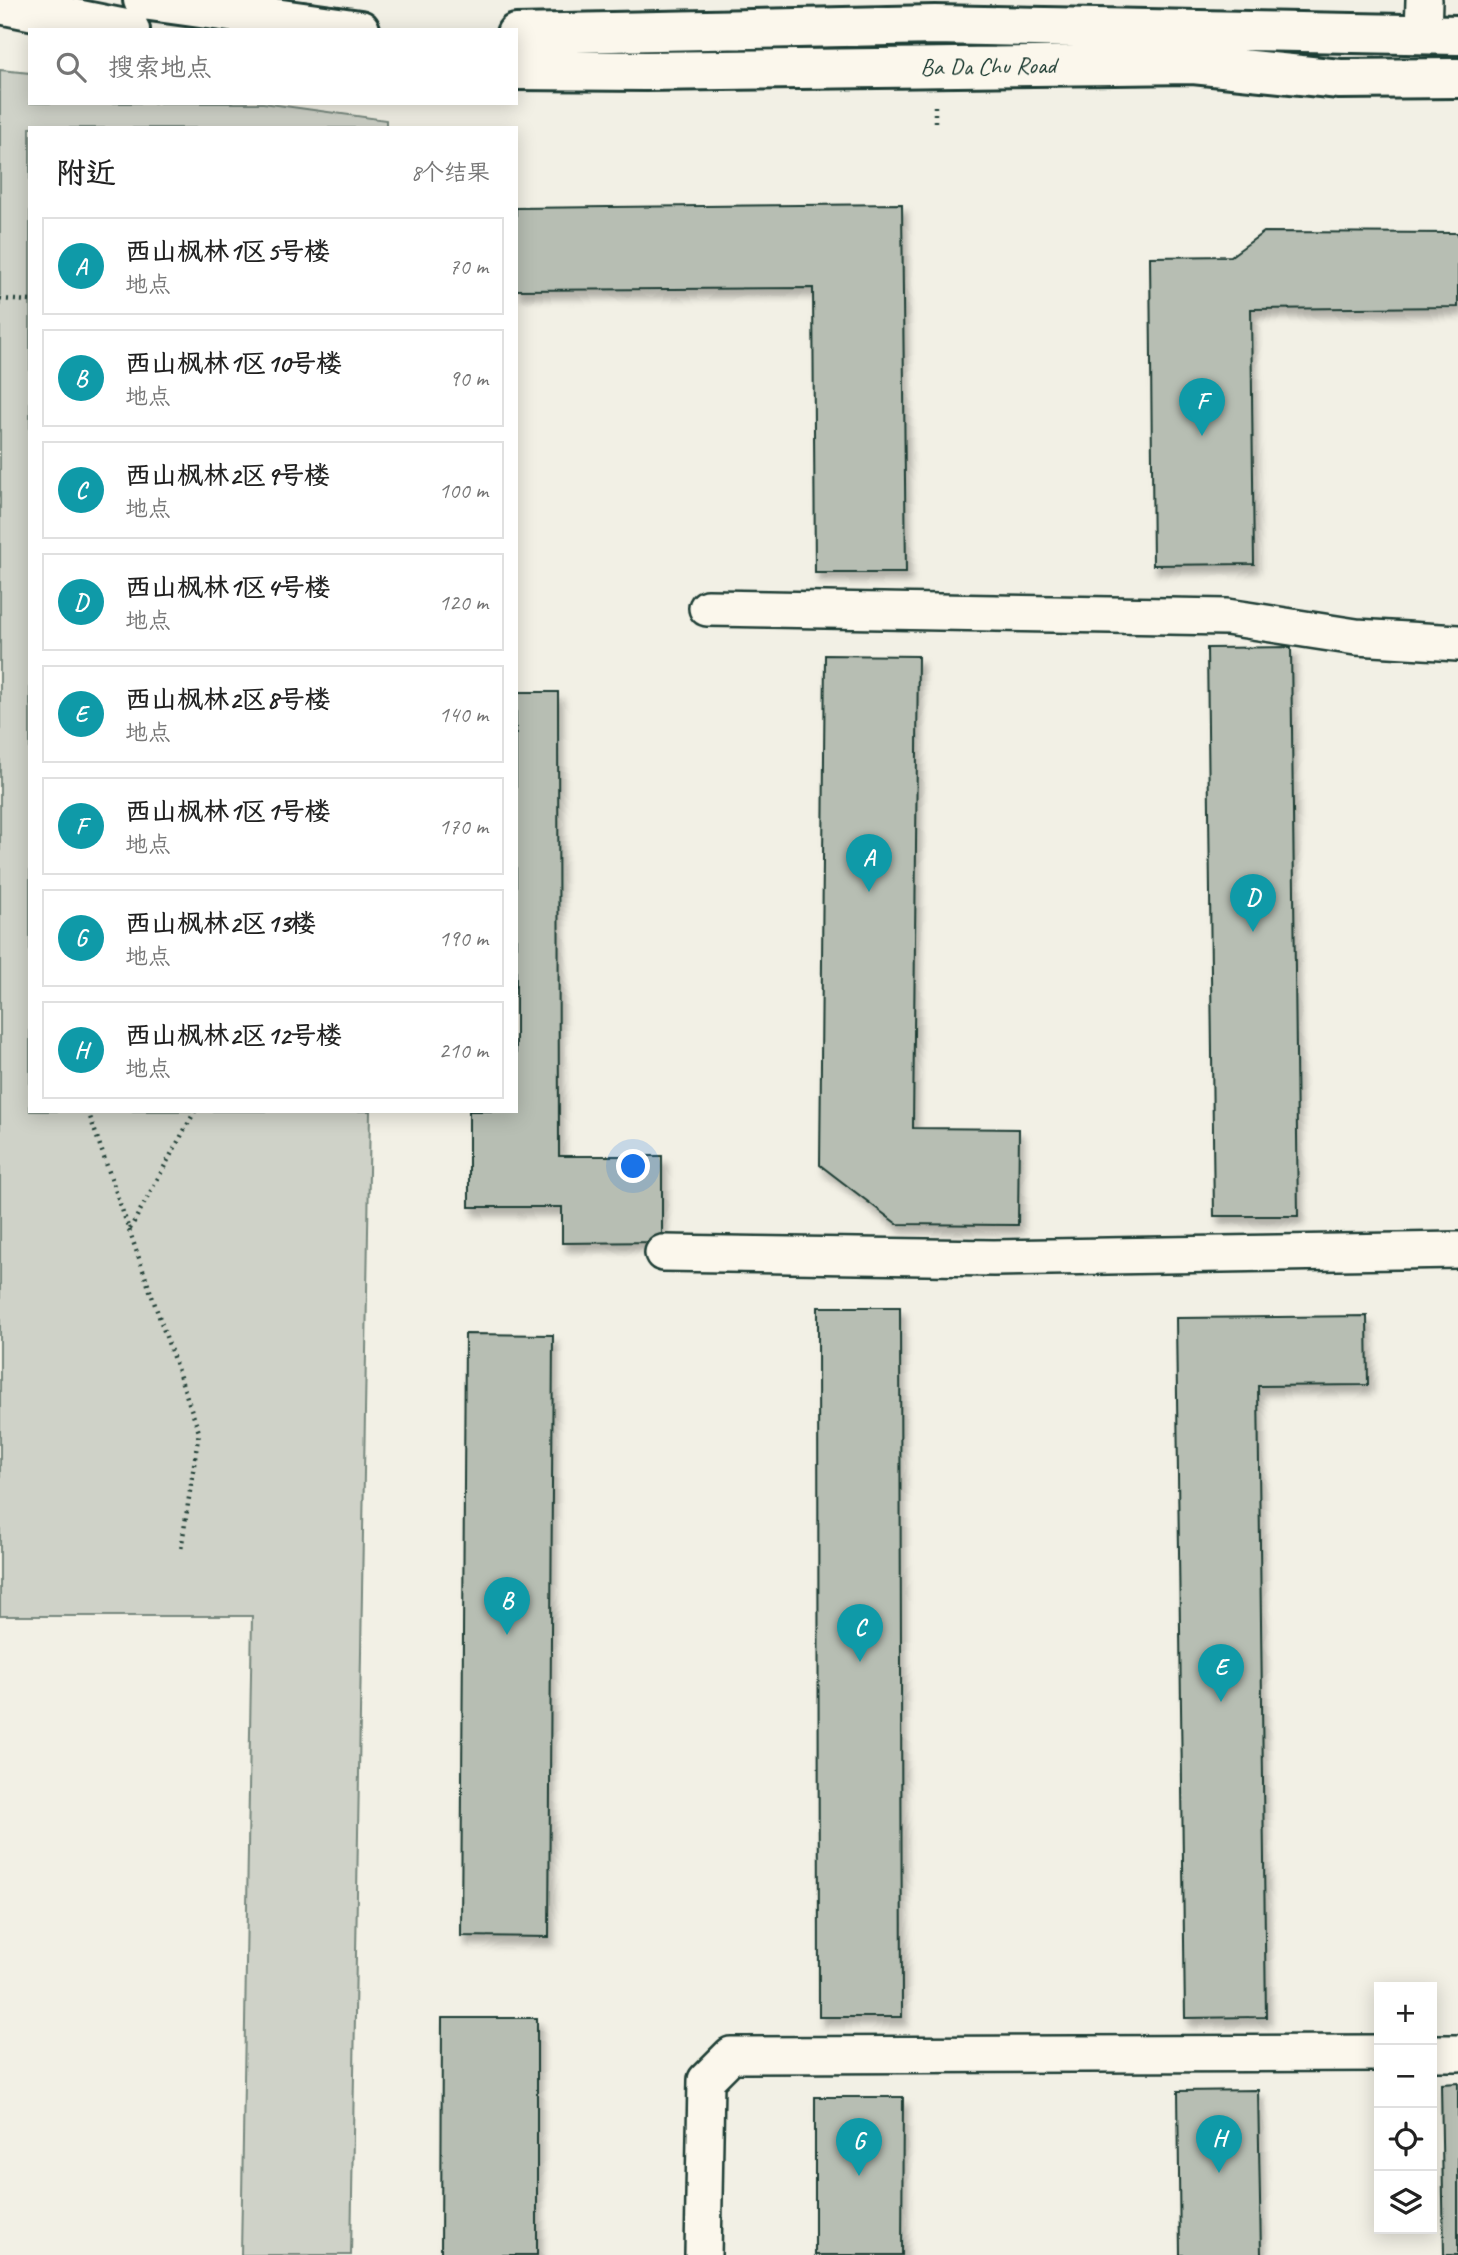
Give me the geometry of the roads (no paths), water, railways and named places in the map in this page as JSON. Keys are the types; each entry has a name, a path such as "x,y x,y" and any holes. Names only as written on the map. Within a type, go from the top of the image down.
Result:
{"street":[{"path":"143,0 346,28"},
{"path":"0,4 121,28"},
{"name":"Ba Da Chu Road","path":"518,34 935,26 1435,24"},
{"name":"Ba Da Chu Road","path":"518,70 646,72 1193,64 1340,79 1458,78"},
{"path":"707,608 1227,617 1356,637 1458,643"},
{"path":"663,1253 993,1258 1458,1250"},
{"path":"703,2255 706,2080 731,2055 1374,2053"},
{"path":"1437,2053 1458,2053"}],"place":[{"name":"西山枫林1区1号楼","path":"1202,436"},
{"name":"西山枫林1区5号楼","path":"869,892"},
{"name":"西山枫林1区4号楼","path":"1253,932"},
{"name":"西山枫林1区10号楼","path":"507,1635"},
{"name":"西山枫林2区9号楼","path":"860,1662"},
{"name":"西山枫林2区8号楼","path":"1221,1702"},
{"name":"西山枫林2区12号楼","path":"1219,2173"},
{"name":"西山枫林2区13楼","path":"859,2176"}]}
